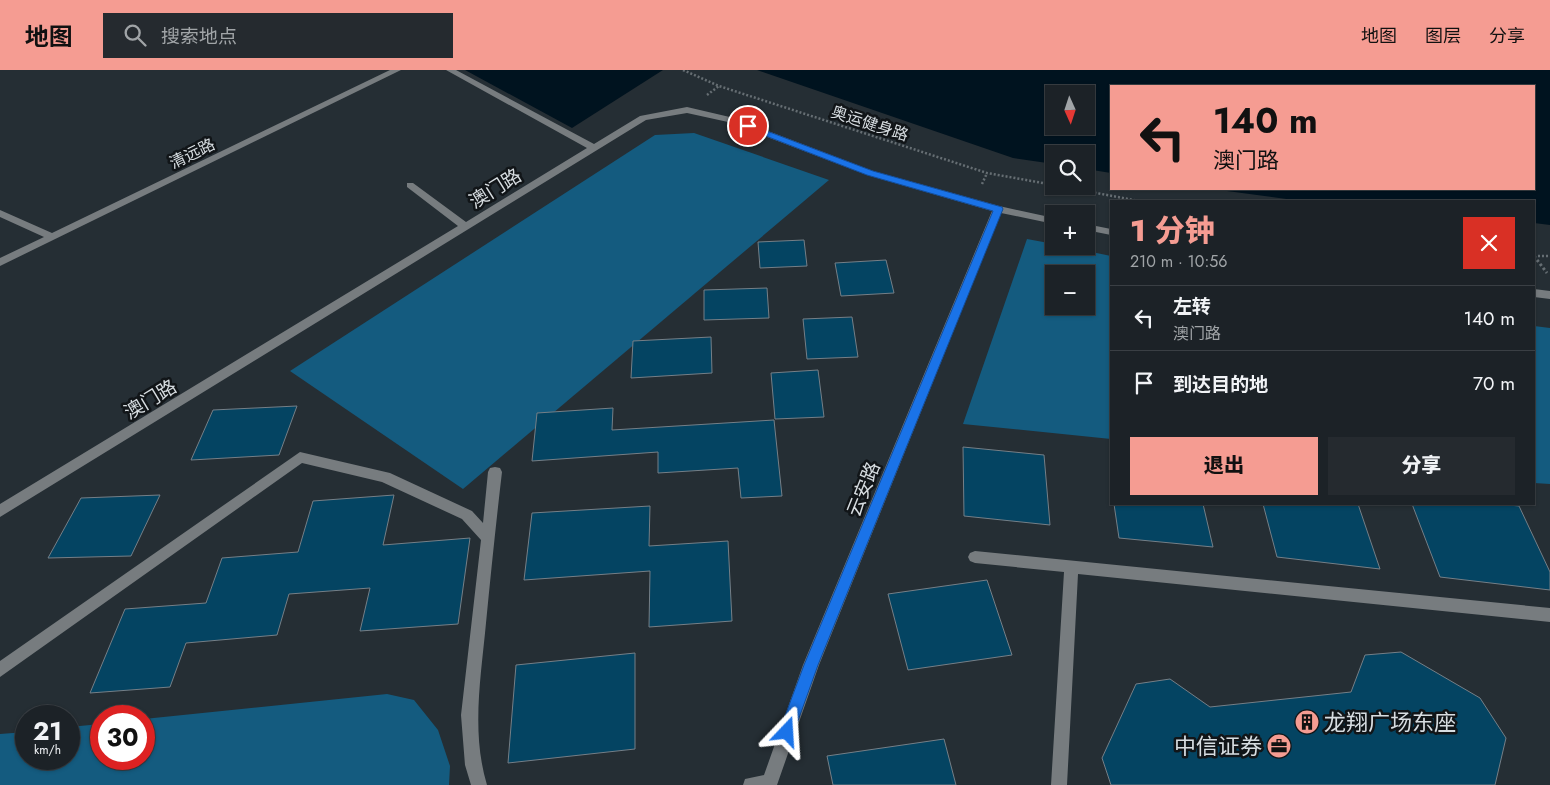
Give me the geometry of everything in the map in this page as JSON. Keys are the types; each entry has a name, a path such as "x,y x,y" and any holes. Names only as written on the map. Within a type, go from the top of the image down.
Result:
{"street":[{"name":"清远路","path":"0,262 396,70"},
{"path":"450,70 594,148"},
{"name":"澳门路","path":"0,511 643,118 688,110 731,120 870,173 998,209 1045,218"},
{"path":"410,185 466,227"},
{"name":"云安路","path":"769,784 811,665 998,209"},
{"path":"0,212 53,237"},
{"path":"1095,229 1110,232"},
{"path":"1535,293 1550,295"},
{"path":"0,670 300,457 385,477 467,515 489,539"},
{"path":"479,785 473,765 469,714 489,539 494,472"},
{"path":"975,557 1550,615"},
{"path":"1059,785 1071,567"},
{"path":"751,785 769,784"}],"path":[{"name":"奥运健身路","path":"683,70 719,86 987,173 1045,183"},
{"path":"1095,193 1134,200"},
{"path":"1535,256 1550,256"},
{"path":"1535,257 1550,278"}],"shaded area":[{"path":"465,70 663,70 572,128"},
{"path":"757,70 1550,70 1550,225 1535,223 1535,200 1294,200 1219,190 1535,190 1535,85 1110,85 1110,173 1095,170 1095,145 1045,145 1045,163 1013,158"},
{"path":"694,133 829,180 463,489 290,371 655,135"},
{"path":"1027,239 1045,242 1045,255 1095,255 1095,253 1110,256 1110,439 963,424"},
{"path":"1535,326 1550,328 1550,484 1535,483"},
{"path":"387,694 414,700 438,730 450,766 449,785 0,785 0,734 15,733 15,770 80,770 80,726 90,725 90,770 155,770 155,718"}],"building":[{"path":"804,240 807,266 760,268 758,242"},
{"path":"886,260 894,293 841,296 835,263"},
{"path":"767,288 769,318 704,320 704,290"},
{"path":"852,317 858,357 807,359 803,319"},
{"path":"711,337 712,373 631,378 633,341"},
{"path":"818,370 824,417 775,419 771,373"},
{"path":"297,406 279,455 191,460 213,410"},
{"path":"613,408 612,430 774,420 782,496 741,498 738,468 658,473 658,452 532,461 537,413"},
{"path":"963,447 1044,455 1050,525 964,516"},
{"path":"160,495 131,556 48,558 81,498"},
{"path":"394,495 383,545 470,538 458,624 360,631 370,588 289,594 277,635 186,643 170,687 90,693 125,609 206,603 222,558 298,552 313,501"},
{"path":"1114,505 1203,505 1213,547 1119,538"},
{"path":"1263,505 1358,505 1380,569 1277,557"},
{"path":"1412,505 1519,506 1550,572 1550,590 1440,577"},
{"path":"650,506 649,546 728,541 732,621 649,627 650,571 524,580 532,513"},
{"path":"987,580 1012,655 908,670 888,594"},
{"name":"龙翔广场东座","path":"1401,652 1480,698 1506,738 1495,785 1111,785 1102,758 1136,684 1170,679 1210,707 1351,692 1365,655"},
{"path":"635,653 635,749 508,763 516,665"},
{"path":"944,739 956,785 833,785 827,756"}],"place":[{"name":"龙翔广场东座","path":"1307,722"},
{"name":"中信证券","path":"1279,746"}],"route":[{"path":"748,126 870,173 998,209 811,665 787,732"}]}
